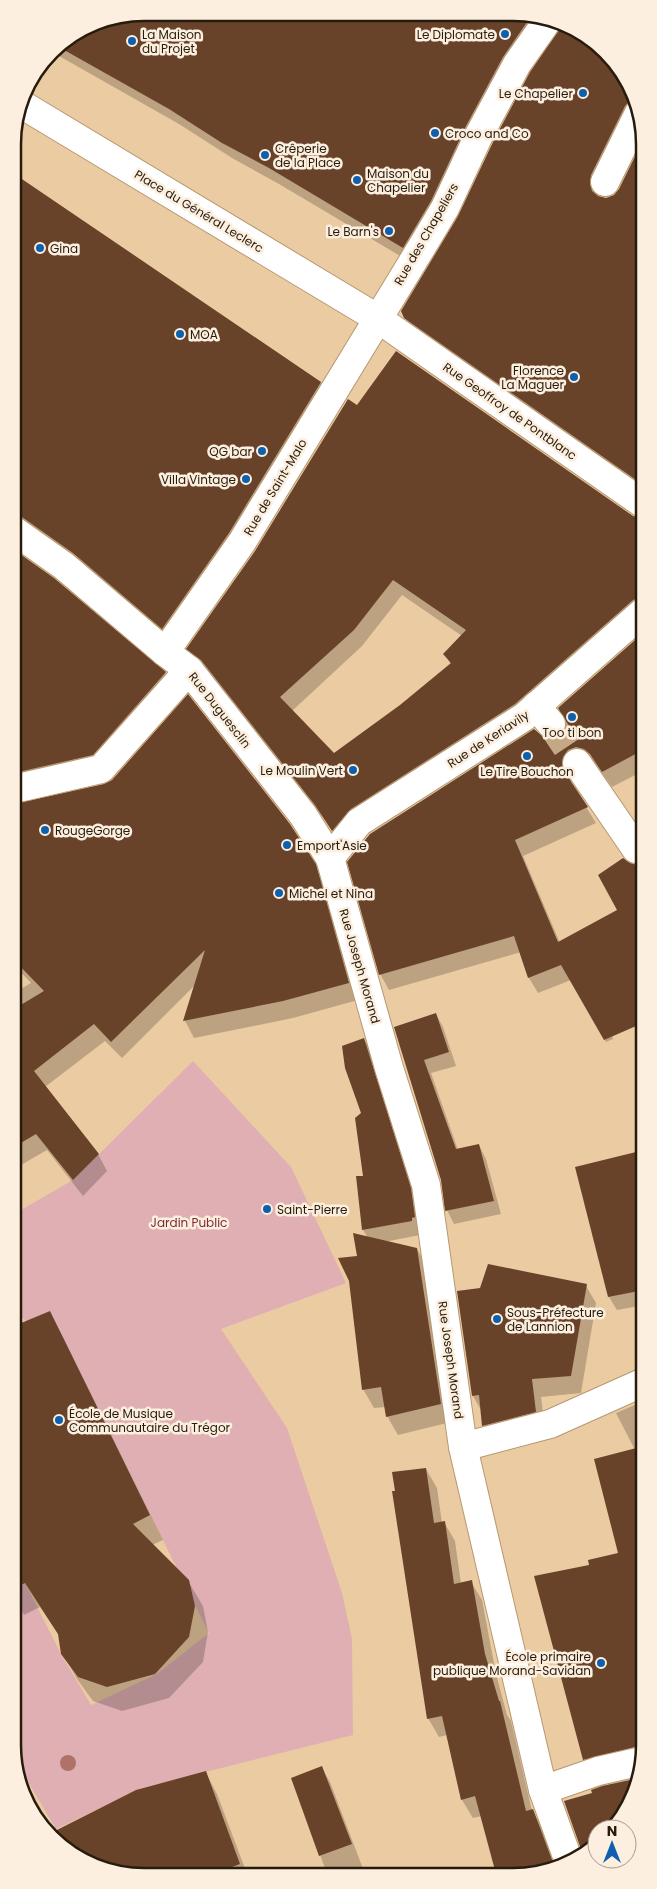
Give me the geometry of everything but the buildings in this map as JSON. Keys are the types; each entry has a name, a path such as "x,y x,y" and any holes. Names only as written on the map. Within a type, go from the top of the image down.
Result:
{"street":[{"name":"Rue des Chapeliers","path":"377,318 445,208 480,133 516,64 544,26"},
{"name":"Place du Général Leclerc","path":"27,107 377,318"},
{"path":"605,182 634,124"},
{"name":"Rue Geoffroy de Pontblanc","path":"377,318 636,499"},
{"name":"Rue de Saint-Malo","path":"164,652 242,542 377,318"},
{"name":"Rue Duguesclin","path":"22,536 64,566 164,652 189,670 303,814 330,858"},
{"name":"Rue de Keriavily","path":"330,858 358,822 524,717 544,715 636,620"},
{"path":"22,788 101,769 189,670"},
{"path":"577,763 636,848"},
{"name":"Rue Joseph Morand","path":"330,858 389,1068 426,1185 463,1448 543,1790 567,1854"},
{"path":"463,1448 550,1424 635,1386"},
{"path":"543,1790 598,1771 635,1764"}],"green space":[{"name":"Jardin Public","path":"193,1061 291,1167 346,1283 221,1329 287,1428 342,1593 352,1639 353,1735 142,1788 56,1829 27,1780 24,1769 21,1745 21,1585 25,1583 61,1654 91,1705 157,1674 209,1633 50,1312 26,1321 21,1317 21,1210 73,1180"}],"tunnel":[{"path":"551,724 577,763"}],"place":[{"name":"Le Diplomate","path":"505,34"},
{"name":"La Maison du Projet","path":"132,41"},
{"name":"Le Chapelier","path":"583,93"},
{"name":"Croco and Co","path":"435,133"},
{"name":"Crêperie de la Place","path":"265,155"},
{"name":"Maison du Chapelier","path":"357,180"},
{"name":"Le Barn's","path":"389,231"},
{"name":"Gina","path":"40,248"},
{"name":"MOA","path":"180,334"},
{"name":"Florence La Maguer","path":"574,377"},
{"name":"QG bar","path":"262,451"},
{"name":"Villa Vintage","path":"246,479"},
{"name":"Too ti bon","path":"572,717"},
{"name":"Le Tire Bouchon","path":"527,756"},
{"name":"Le Moulin Vert","path":"353,770"},
{"name":"RougeGorge","path":"45,830"},
{"name":"Emport'Asie","path":"287,845"},
{"name":"Michel et Nina","path":"279,893"},
{"name":"Saint-Pierre","path":"267,1209"},
{"name":"Sous-Préfecture de Lannion","path":"497,1319"},
{"name":"École de Musique Communautaire du Trégor","path":"59,1420"},
{"name":"École primaire publique Morand-Savidan","path":"601,1663"}]}
